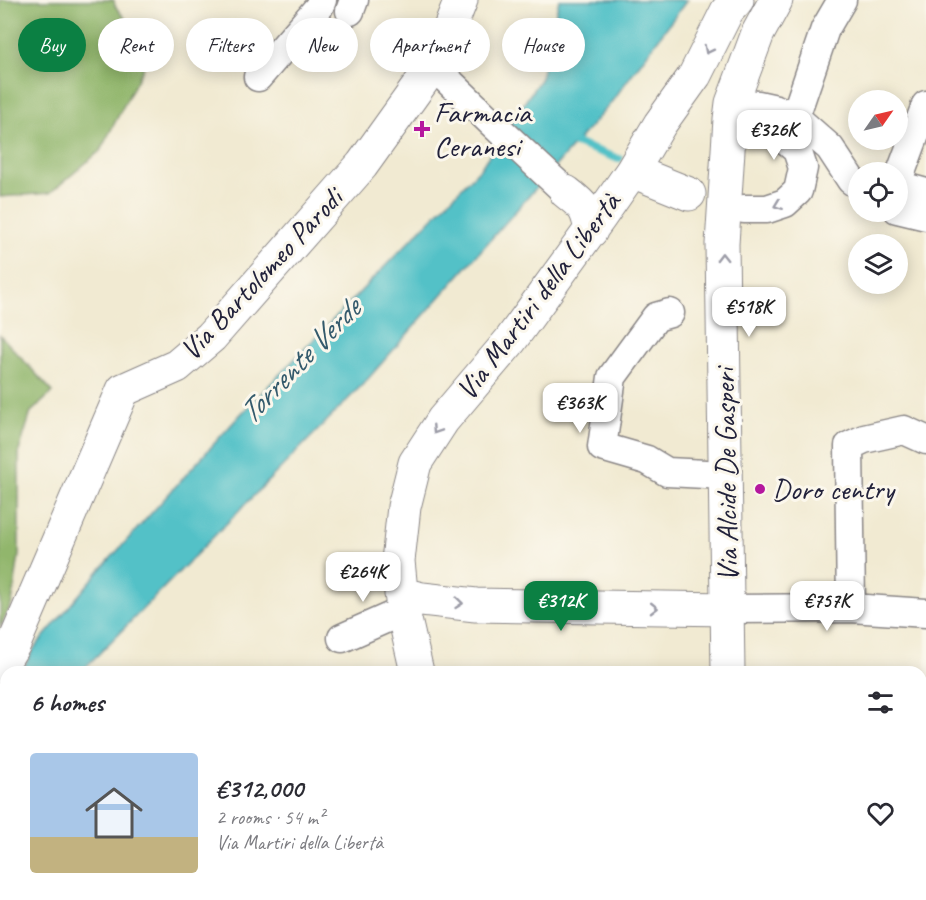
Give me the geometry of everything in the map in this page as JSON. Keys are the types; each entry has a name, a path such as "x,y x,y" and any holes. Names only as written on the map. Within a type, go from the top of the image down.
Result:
{"main road":[{"name":"Via Bartolomeo Parodi","path":"454,18 461,0"},
{"name":"Via Martiri della Libertà","path":"416,666 403,603 398,561 405,507 415,463 443,420 510,341 579,208 612,199 632,171 660,124 695,75 727,11 737,0"},
{"name":"Via Alcide De Gasperi","path":"728,666 722,244 731,111 758,33 776,0"},
{"name":"Via Bartolomeo Parodi","path":"1,666 14,644 123,390 177,366 211,337 362,165 430,72"},
{"path":"632,171 688,194"},
{"path":"403,603 422,599 476,605 728,609"}],"street":[{"path":"258,77 320,7 322,0"},
{"path":"795,117 825,29 842,0"},
{"path":"440,72 579,208"},
{"path":"731,111 758,105 795,117 830,148 848,175"},
{"path":"905,162 926,105"},
{"path":"731,111 779,135 797,150 803,168 798,191 785,204 767,209 744,209"},
{"path":"908,187 926,193"},
{"path":"908,212 926,216"},
{"path":"670,313 656,317 612,377 602,447 647,460 667,472 725,475"},
{"path":"851,608 849,446 864,439 904,430 926,440"},
{"path":"342,638 403,603"},
{"path":"728,609 851,608 926,613"}],"green space":[{"path":"0,0 114,0 115,6 125,18 98,18 98,72 141,72 100,151 50,193 0,197"},
{"path":"0,335 53,392 31,412 19,451 19,555 12,603 0,628"}],"water":[{"name":"Torrente Verde","path":"559,0 687,0 610,104 366,381 87,666 24,666 35,647 100,570 240,415 480,169 541,78 542,72 585,72 585,18 555,18"}],"waterway":[{"path":"567,140 619,159"}],"place":[{"name":"Farmacia Ceranesi","path":"422,129"},
{"name":"Doro centry","path":"760,489"}]}
